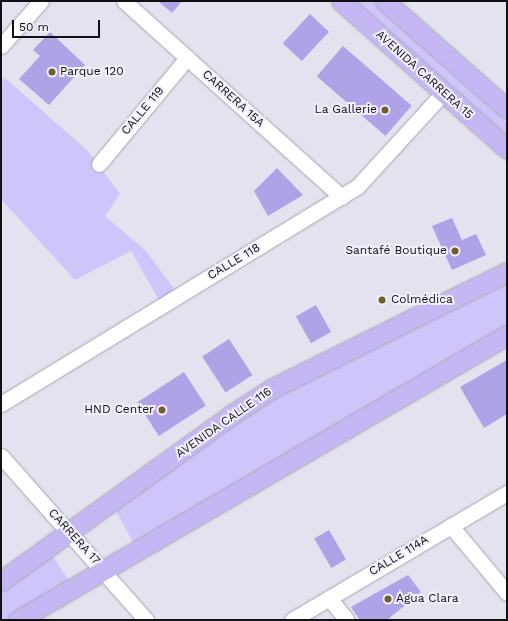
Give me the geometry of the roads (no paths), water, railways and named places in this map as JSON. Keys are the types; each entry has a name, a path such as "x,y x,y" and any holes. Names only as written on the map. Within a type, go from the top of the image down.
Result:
{"main road":[{"name":"AVENIDA CARRERA 15","path":"341,1 507,149"},
{"path":"386,1 506,106"},
{"name":"AVENIDA CALLE 116","path":"1,581 70,533 231,415 271,389 507,272"},
{"path":"18,620 507,335"}],"street":[{"path":"1,46 41,1"},
{"name":"CARRERA 15A","path":"124,1 342,197"},
{"name":"CALLE 119","path":"98,164 187,58"},
{"name":"CALLE 118","path":"1,404 342,197 367,178 444,92"},
{"name":"CARRERA 17","path":"1,456 146,620"},
{"name":"CALLE 114A","path":"292,620 507,493"},
{"path":"452,526 507,593"},
{"path":"329,598 347,620"}],"place":[{"name":"Parque 120","path":"52,72"},
{"name":"La Gallerie","path":"385,110"},
{"name":"Santafé Boutique","path":"455,251"},
{"name":"Colmédica","path":"382,300"},
{"name":"HND Center","path":"162,410"},
{"name":"Agua Clara","path":"388,599"}]}
